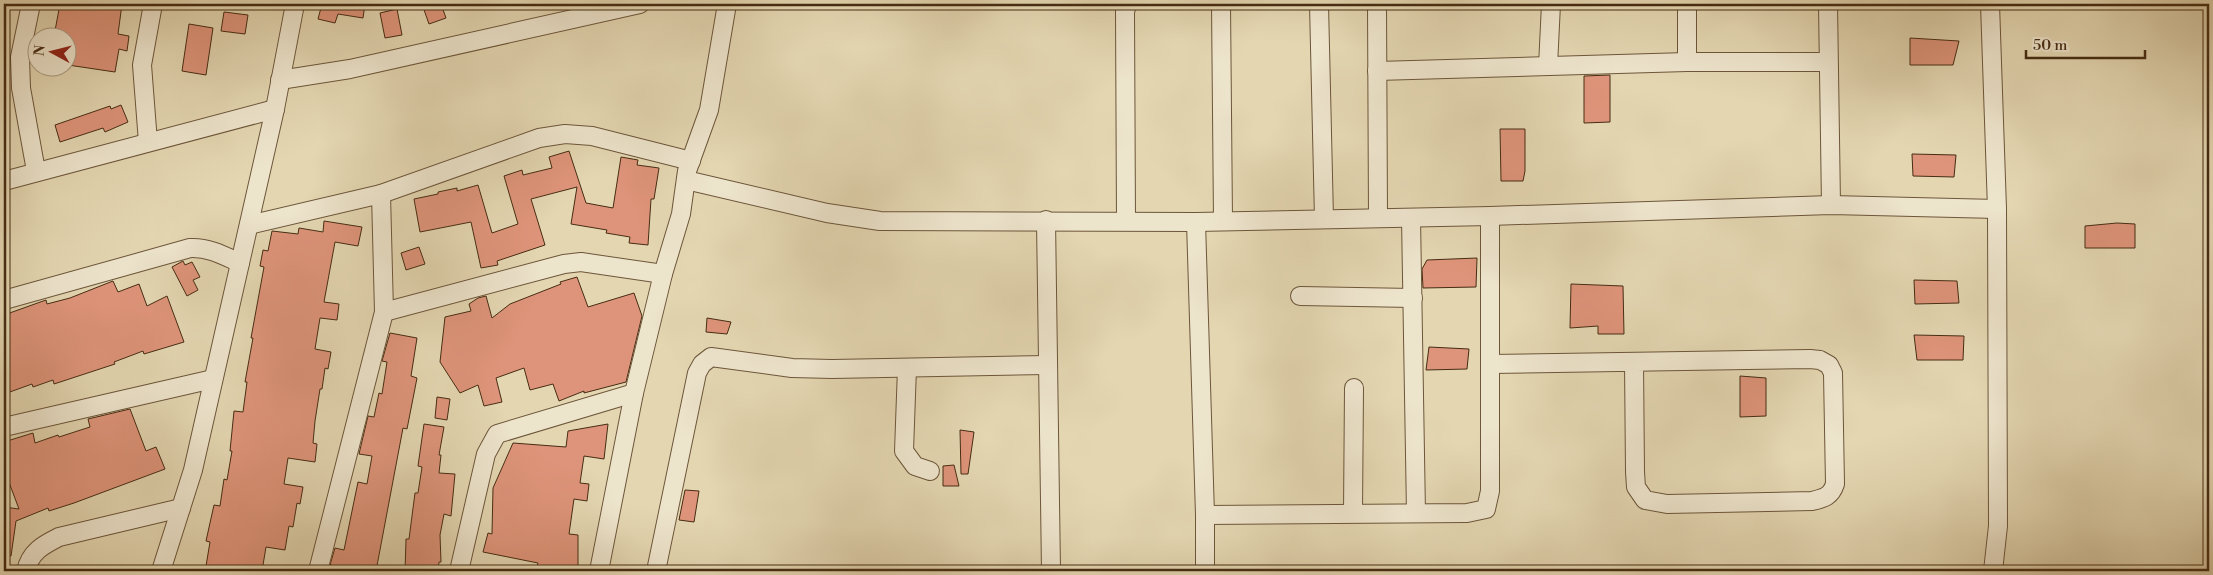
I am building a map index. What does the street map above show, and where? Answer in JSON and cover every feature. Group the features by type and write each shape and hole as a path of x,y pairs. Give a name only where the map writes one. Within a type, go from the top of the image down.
{"street":[{"path":"31,4 20,57 20,88 36,171"},
{"path":"148,142 142,65 153,4"},
{"path":"161,571 193,470 275,109 295,4"},
{"path":"280,80 350,69 640,4"},
{"path":"599,571 634,393 663,274 681,214 691,161 709,110 727,4"},
{"path":"1126,221 1125,12 1127,4"},
{"path":"1221,4 1222,221"},
{"path":"1319,4 1324,219"},
{"path":"1376,4 1378,218"},
{"path":"1548,66 1551,4"},
{"path":"1687,4 1687,62"},
{"path":"1828,4 1831,205"},
{"path":"1990,4 1997,209 1998,526 1993,571"},
{"path":"1377,71 1687,62 1828,62"},
{"path":"4,181 275,109"},
{"path":"249,225 381,194 539,138 564,134 592,136 691,161"},
{"path":"686,180 827,213 880,221 1046,220 1196,222 1490,216 1831,205 1997,209"},
{"path":"318,571 384,312 381,194"},
{"path":"1205,515 1468,512 1486,509 1490,491 1490,216"},
{"path":"1411,218 1416,513"},
{"path":"1046,220 1052,571"},
{"path":"1196,222 1205,571"},
{"path":"4,300 190,248 201,247 240,263"},
{"path":"384,312 564,264 581,262 663,274"},
{"path":"1300,296 1412,298"},
{"path":"656,571 697,374 702,364 711,357 792,368 832,370 1047,365"},
{"path":"1490,364 1810,359 1820,360 1830,365 1833,373 1835,484 1832,494 1824,499 1812,501 1667,504 1645,500 1636,487 1634,362"},
{"path":"907,368 904,451 915,466 930,471"},
{"path":"4,427 213,379"},
{"path":"1353,514 1354,388"},
{"path":"459,571 486,454 497,434 634,393"},
{"path":"26,571 32,555 41,546 59,537 181,508"}],"building":[{"path":"60,4 122,4 118,34 129,36 127,51 119,49 115,72 78,66 78,28 56,28"},
{"path":"322,4 365,4 363,18 338,14 335,23 318,19"},
{"path":"422,4 441,4 446,18 429,24"},
{"path":"397,9 402,35 385,38 380,13"},
{"path":"224,12 248,15 245,34 221,31"},
{"path":"189,24 213,28 206,75 182,71"},
{"path":"1910,38 1959,41 1953,65 1910,65"},
{"path":"1610,75 1610,122 1584,123 1584,76"},
{"path":"121,105 128,122 105,132 103,128 60,142 55,125 110,106 111,109"},
{"path":"1500,129 1525,129 1525,171 1523,181 1501,181"},
{"path":"569,151 586,203 613,208 621,157 638,160 637,165 659,168 654,199 651,199 648,245 629,243 630,237 606,233 607,230 571,224 577,187 531,199 545,245 497,261 498,265 481,268 471,222 420,232 414,199 438,194 438,192 457,188 457,191 478,185 492,233 518,224 504,176 522,170 523,175 552,168 549,157"},
{"path":"1912,154 1956,155 1954,177 1913,176"},
{"path":"324,221 362,227 358,246 335,242 324,302 339,304 337,320 320,318 315,349 331,352 328,369 325,368 322,389 320,389 315,421 313,443 317,444 315,462 288,458 284,484 303,487 300,504 297,503 293,527 289,526 285,550 266,547 262,571 241,571 206,566 210,542 206,541 214,505 220,506 224,479 227,480 232,451 230,451 234,411 243,412 247,382 245,382 253,338 251,338 264,267 260,266 263,250 268,251 272,231 298,234 299,228 323,232"},
{"path":"2117,223 2135,224 2135,248 2085,248 2085,226"},
{"path":"419,247 425,264 406,270 401,253"},
{"path":"1477,258 1476,287 1423,288 1422,269 1427,260"},
{"path":"183,261 185,265 192,262 200,277 193,280 198,290 187,296 172,267"},
{"path":"577,277 588,307 634,293 642,316 626,382 584,393 584,391 559,401 553,384 530,390 524,368 496,378 502,402 484,406 478,385 460,393 440,362 445,317 471,311 469,304 478,298 486,296 492,318 510,304 561,284 560,282"},
{"path":"1914,280 1957,281 1959,303 1915,304"},
{"path":"113,281 118,292 139,284 147,306 167,296 184,342 144,354 143,351 114,362 115,364 54,384 53,380 33,387 32,384 7,393 4,384 4,315 46,300 47,304 70,298"},
{"path":"1571,284 1623,286 1624,334 1598,334 1598,326 1570,328"},
{"path":"707,318 731,322 727,334 706,332"},
{"path":"390,333 417,338 411,376 417,378 407,429 403,428 376,571 359,571 330,565 335,548 344,550 358,482 367,484 372,456 359,454 368,416 374,417 379,393 382,394 387,362 382,361"},
{"path":"1914,335 1964,336 1963,360 1917,360"},
{"path":"1429,347 1469,349 1467,369 1426,370"},
{"path":"1740,376 1766,378 1766,416 1740,417"},
{"path":"437,397 450,399 447,420 435,418"},
{"path":"130,409 146,451 156,447 165,469 74,503 49,511 48,508 16,521 11,556 4,555 4,507 19,509 4,469 4,442 33,433 35,443 58,435 59,437 90,427 88,419"},
{"path":"424,424 444,427 439,455 441,455 439,473 455,474 451,516 444,514 440,535 441,562 439,562 438,571 405,571 406,539 409,539 415,493 418,493 422,467 418,466"},
{"path":"608,424 604,459 584,456 580,483 589,484 587,501 574,499 569,534 578,535 578,571 536,571 538,563 483,552 488,533 492,534 493,488 513,443 566,447 568,431"},
{"path":"960,430 974,432 968,474 961,474"},
{"path":"954,465 959,486 943,486 943,466"},
{"path":"685,490 699,491 694,522 679,520"}]}
